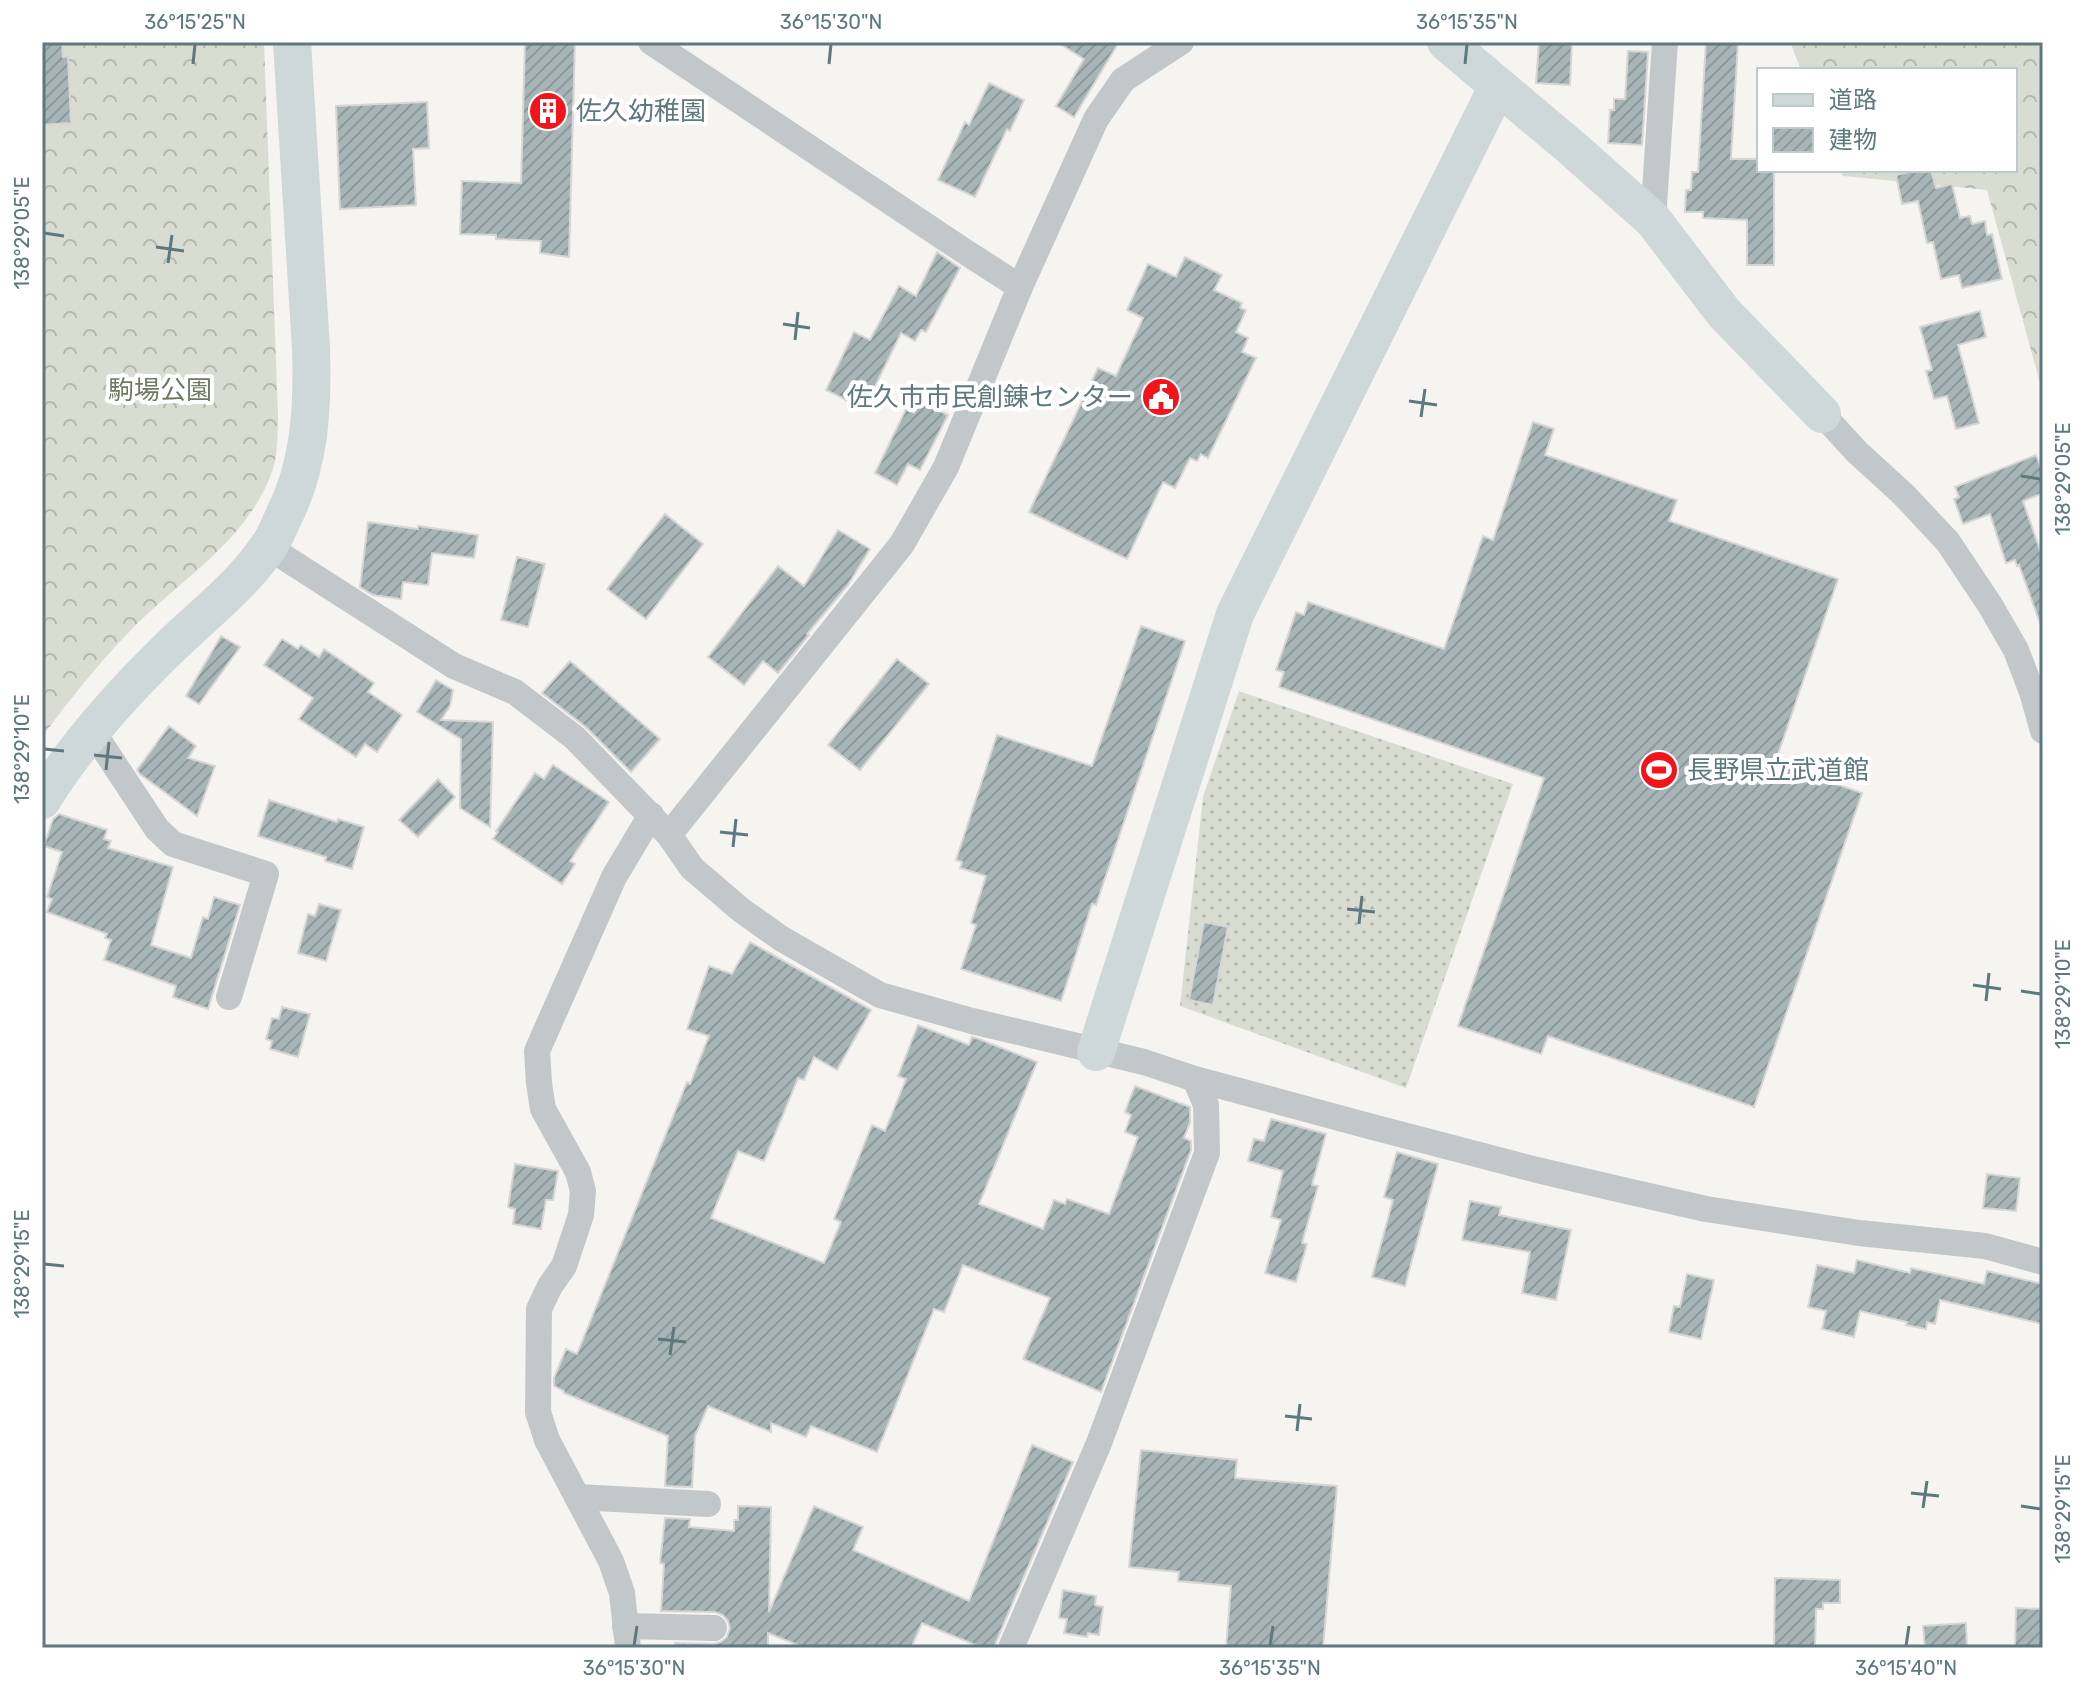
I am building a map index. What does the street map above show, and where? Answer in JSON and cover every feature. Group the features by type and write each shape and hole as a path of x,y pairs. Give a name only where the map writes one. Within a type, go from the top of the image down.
{"street":[{"path":"42,800 67,761 141,677 237,585 268,547 292,501 302,471 313,395 292,42"},
{"path":"651,42 1020,287"},
{"path":"669,835 902,544 946,467 1020,287 1096,119 1123,80 1181,42"},
{"path":"1653,220 1665,42"},
{"path":"1465,48 1498,86 1653,220 1724,313 1948,542 2016,650 2043,731"},
{"path":"1096,1052 1235,614 1498,86"},
{"path":"268,547 454,666 515,692 575,738 651,815 692,868 741,910 782,939 880,995 972,1021 1144,1062 1195,1079 1537,1170 1706,1209 1859,1233 1985,1246 2043,1262"},
{"path":"93,732 157,829 173,844 266,874 229,997"},
{"path":"651,815 614,877 537,1051 543,1109 578,1172 583,1191 581,1215 564,1266 539,1309 538,1412 547,1440 611,1561 622,1593 627,1637 714,1628"},
{"path":"1011,1648 1099,1443 1207,1153 1206,1105 1195,1079"},
{"path":"577,1497 708,1504"}],"green space":[{"name":"駒場公園","path":"42,42 264,42 278,414 273,469 250,514 217,552 115,647 42,737"},
{"path":"1790,42 2043,42 2043,394 1987,190 1843,176 1841,172 2017,172 2017,68 1800,68"},
{"path":"1239,691 1513,784 1406,1088 1180,1006 1203,797"}],"building":[{"path":"42,42 62,42 63,57 68,56 71,123 42,125"},
{"name":"佐久幼稚園","path":"525,42 575,42 569,257 540,253 541,241 460,234 462,181 521,183"},
{"path":"1057,42 1119,42 1074,117 1056,106 1084,59"},
{"path":"1539,42 1572,42 1570,85 1536,83"},
{"path":"1706,42 1738,42 1731,159 1757,159 1757,172 1774,172 1774,265 1747,265 1747,220 1703,218 1703,212 1685,212 1686,190 1691,190 1692,172 1698,172"},
{"path":"1628,51 1648,52 1642,145 1608,143 1610,110 1614,110 1614,99 1625,99"},
{"path":"989,83 1024,100 975,197 938,180 965,122 969,125"},
{"path":"427,102 429,148 413,149 416,205 340,209 336,106"},
{"path":"1932,172 1936,188 1952,184 1960,218 1970,216 1972,224 1985,221 1987,235 1992,234 2002,279 1962,288 1959,275 1941,279 1933,242 1927,243 1918,201 1902,204 1896,175"},
{"path":"937,252 960,268 926,332 921,330 915,341 901,333 864,409 826,390 854,332 870,340 899,286 916,296"},
{"name":"佐久市市民創錬センター","path":"1185,257 1222,275 1214,290 1242,303 1240,308 1246,310 1236,332 1248,338 1242,352 1256,358 1208,458 1201,454 1197,461 1190,458 1175,488 1163,482 1127,559 1029,512 1098,368 1116,376 1143,318 1127,310 1148,264 1176,277"},
{"path":"1980,311 1986,337 1958,345 1979,423 1956,429 1947,396 1934,399 1926,371 1932,370 1920,327"},
{"path":"920,401 948,415 920,470 908,464 897,485 875,473 906,409 914,413"},
{"name":"長野県立武道館","path":"1533,422 1554,429 1545,455 1677,500 1669,521 1838,579 1775,763 1862,793 1754,1107 1548,1036 1541,1054 1458,1026 1544,778 1279,687 1284,672 1276,670 1296,612 1304,615 1308,602 1444,649 1483,536 1493,540"},
{"path":"2036,455 2043,473 2043,493 2023,501 2043,559 2043,623 2040,623 2019,565 2015,560 2006,563 1990,514 1963,524 1954,499 1959,497 1955,487"},
{"path":"665,514 703,544 646,619 607,589"},
{"path":"368,522 478,535 474,558 432,553 428,585 403,582 401,599 373,595 360,587"},
{"path":"838,530 870,549 848,585 778,673 763,661 744,685 708,657 778,566 804,586"},
{"path":"517,557 545,564 528,627 501,620"},
{"path":"1141,626 1185,641 1061,1001 961,969 976,925 971,923 986,876 960,868 962,862 956,860 997,735 1092,766"},
{"path":"221,636 240,647 199,704 186,696"},
{"path":"282,639 298,649 301,645 319,657 324,649 374,683 368,692 402,715 377,752 365,744 356,757 299,719 313,698 264,665"},
{"path":"897,659 929,684 860,770 828,745"},
{"path":"570,661 660,739 631,772 586,727 542,693"},
{"path":"436,680 453,690 450,706 441,720 493,722 490,827 460,808 461,739 417,712"},
{"path":"169,726 196,746 188,758 215,766 197,816 137,770"},
{"path":"553,765 609,802 570,861 575,864 562,884 493,839 535,773 544,779"},
{"path":"438,779 455,797 418,837 399,820"},
{"path":"269,800 337,822 338,819 364,827 352,869 325,861 326,857 258,836"},
{"path":"59,814 107,830 104,839 111,841 108,848 173,867 151,945 191,958 203,917 208,919 214,897 240,905 208,1009 173,997 176,986 104,960 111,940 105,938 107,934 47,912 52,899 47,897 62,852 44,846 53,819"},
{"path":"319,904 341,910 326,961 298,953 308,914 315,916"},
{"path":"1204,922 1228,927 1213,1005 1189,1000"},
{"path":"750,942 871,1010 837,1070 814,1057 804,1080 798,1078 764,1161 738,1151 711,1218 824,1263 841,1222 834,1219 872,1125 885,1131 906,1079 898,1076 918,1025 969,1045 972,1037 979,1039 1037,1062 979,1204 1043,1229 1054,1200 1065,1204 1067,1199 1109,1214 1138,1137 1125,1132 1131,1115 1125,1112 1135,1086 1190,1107 1190,1122 1184,1138 1191,1141 1191,1150 1101,1392 1023,1359 1050,1298 963,1265 944,1312 934,1309 877,1452 811,1426 806,1437 771,1423 771,1432 708,1406 695,1436 692,1487 665,1486 668,1436 554,1386 554,1378 566,1349 577,1354 687,1082 690,1084 709,1036 687,1029 709,966 732,974"},
{"path":"282,1007 310,1014 298,1057 270,1049 272,1041 266,1039 272,1018 279,1019"},
{"path":"1271,1119 1326,1134 1312,1185 1318,1186 1302,1243 1307,1244 1296,1282 1265,1273 1281,1220 1271,1217 1283,1171 1248,1161 1254,1139 1264,1141"},
{"path":"1397,1152 1438,1164 1405,1286 1372,1277 1393,1200 1384,1197"},
{"path":"515,1164 558,1171 553,1200 546,1200 541,1229 513,1224 515,1209 508,1207"},
{"path":"1987,1174 2020,1178 2016,1211 1983,1208"},
{"path":"1470,1201 1501,1207 1499,1215 1571,1230 1556,1300 1522,1293 1530,1252 1462,1240"},
{"path":"1857,1260 1910,1273 1911,1268 1984,1284 1987,1271 2043,1284 2043,1324 1940,1300 1935,1324 1927,1322 1926,1329 1860,1311 1854,1337 1822,1329 1826,1311 1808,1307 1817,1265 1854,1273"},
{"path":"1687,1274 1714,1280 1701,1339 1669,1332 1674,1306 1680,1307"},
{"path":"1032,1445 1073,1462 995,1648 983,1648 922,1623 911,1648 805,1648 768,1633 768,1648 675,1648 675,1643 721,1642 730,1628 723,1615 715,1612 661,1611 664,1564 660,1563 665,1518 690,1519 689,1527 734,1531 738,1506 771,1507 769,1612 814,1506 863,1527 853,1550 969,1601"},
{"path":"1141,1450 1237,1460 1235,1478 1337,1486 1323,1648 1226,1648 1231,1586 1178,1581 1179,1572 1129,1567"},
{"path":"1775,1578 1840,1580 1840,1603 1823,1603 1823,1609 1816,1609 1815,1648 1774,1648"},
{"path":"1063,1590 1096,1596 1095,1605 1103,1607 1099,1635 1088,1633 1087,1637 1064,1633 1067,1619 1059,1618"},
{"path":"2016,1608 2043,1609 2043,1648 2015,1648"},
{"path":"1966,1623 1967,1648 1925,1648 1923,1626"}],"place":[{"name":"佐久幼稚園","path":"548,111"},
{"name":"佐久市市民創錬センター","path":"1161,397"},
{"name":"長野県立武道館","path":"1659,770"}]}
